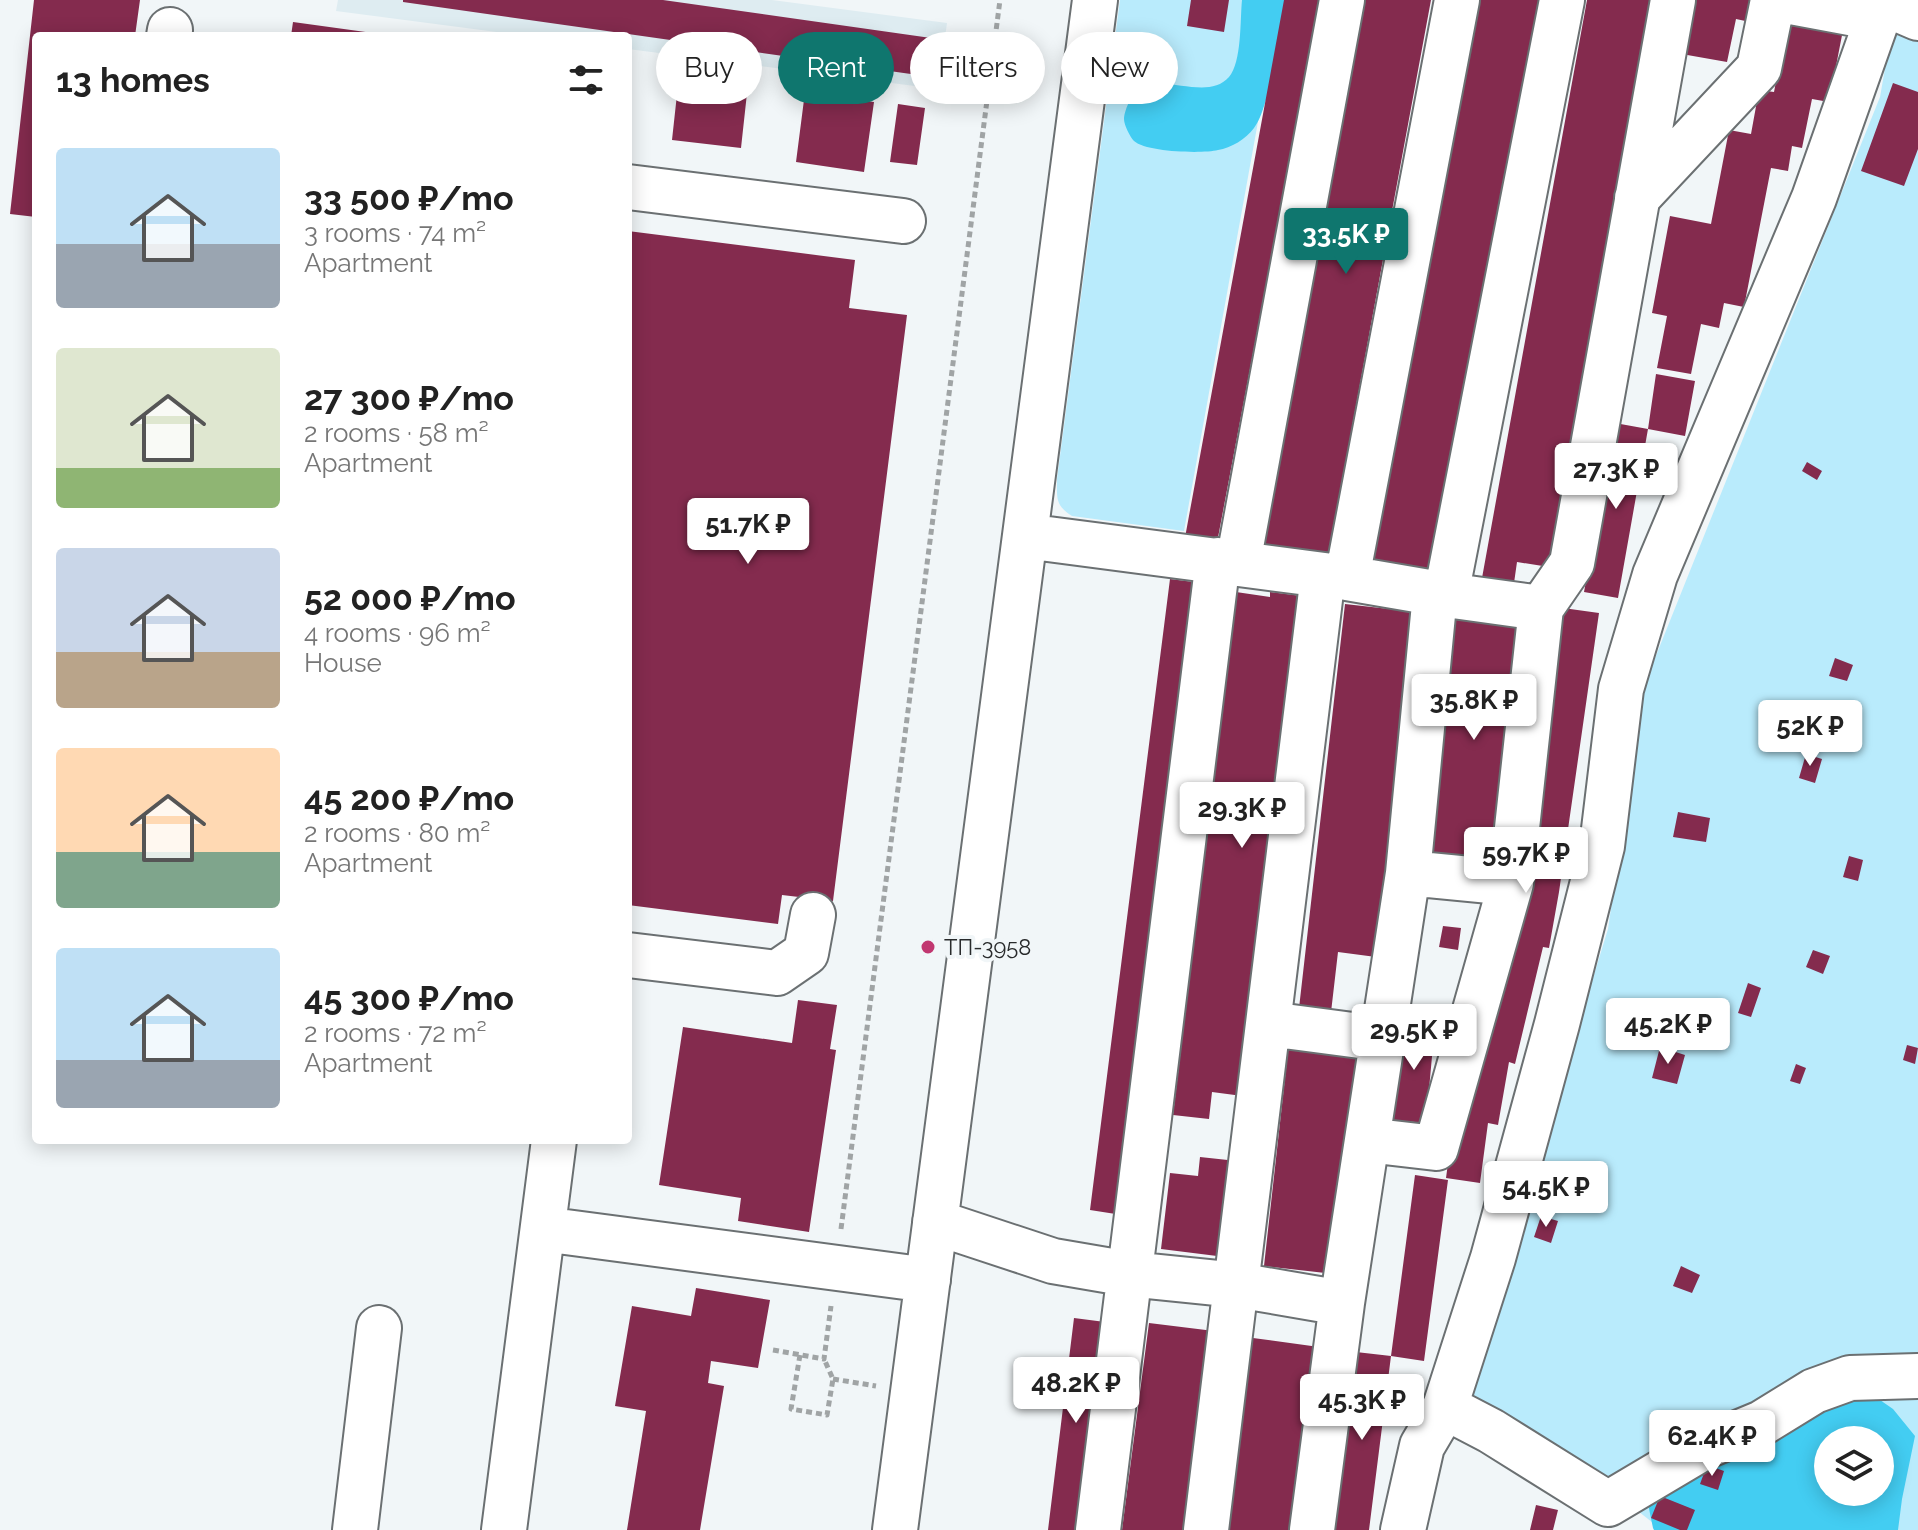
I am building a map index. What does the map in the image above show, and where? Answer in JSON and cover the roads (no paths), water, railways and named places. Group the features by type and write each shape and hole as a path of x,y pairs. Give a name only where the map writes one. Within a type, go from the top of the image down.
{"street":[{"path":"895,1530 1095,0"},
{"path":"1098,1530 1129,1274 1228,562 1342,0"},
{"path":"1206,1530 1269,1024 1335,577 1457,0"},
{"path":"1312,1530 1342,1303 1408,873 1441,594 1562,0"},
{"path":"1367,1140 1436,1148 1511,883 1541,608 1572,563 1673,0"},
{"path":"1637,198 1759,68 1773,0"},
{"path":"1403,1530 1422,1446 1445,1407 1513,1187 1602,846 1621,689 1655,575 1890,10 1780,0"},
{"path":"632,187 903,221"},
{"path":"1025,536 1541,608"},
{"path":"1408,873 1511,883"},
{"path":"632,955 777,973 806,953 813,915"},
{"path":"1269,1024 1383,1039"},
{"path":"504,1530 554,1144"},
{"path":"935,1222 1053,1261 1129,1274 1237,1285 1342,1303"},
{"path":"543,1229 928,1280"},
{"path":"355,1530 379,1328"},
{"path":"1445,1407 1491,1431 1608,1504 1704,1447 1762,1423 1814,1391 1850,1378 1918,1376"}],"place":[{"name":"ТП-3958","path":"928,947"}]}
